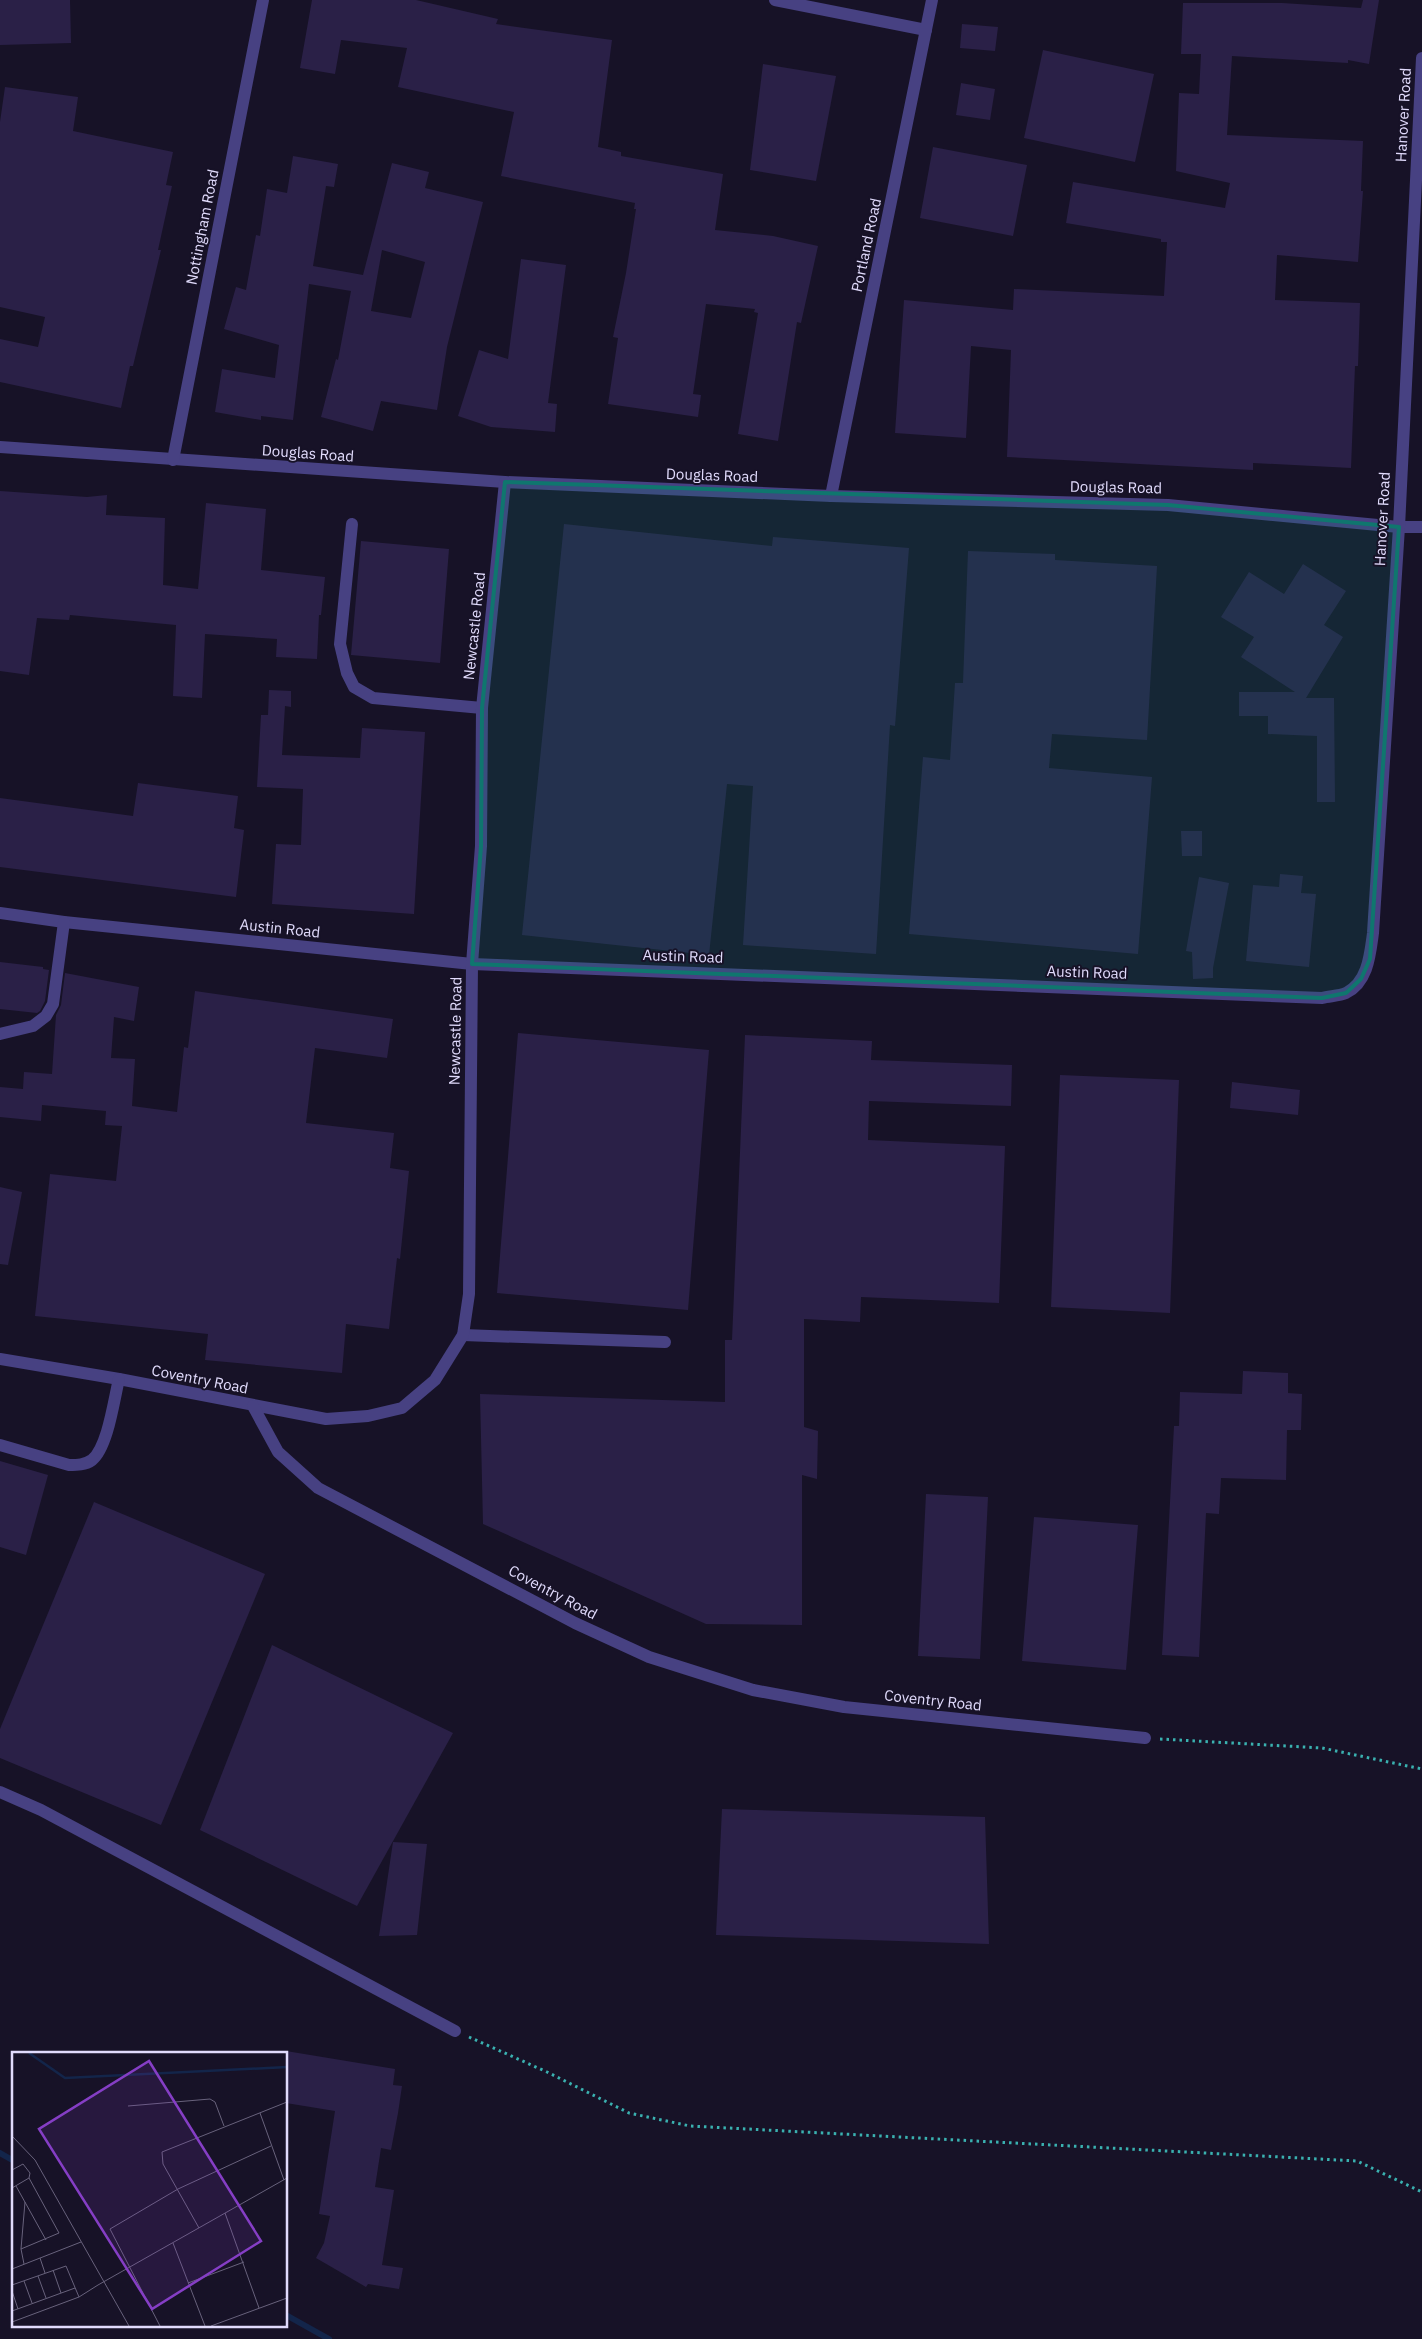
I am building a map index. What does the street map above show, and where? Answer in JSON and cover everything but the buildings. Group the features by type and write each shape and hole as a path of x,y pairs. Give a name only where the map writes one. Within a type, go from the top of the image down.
{"street":[{"name":"Nottingham Road","path":"173,460 263,0"},
{"path":"775,0 926,30"},
{"name":"Portland Road","path":"831,496 932,0"},
{"name":"Hanover Road","path":"1361,980 1370,959 1373,933 1399,527 1422,58"},
{"name":"Douglas Road","path":"0,447 505,482 831,496 1168,505 1399,527 1422,527"},
{"name":"Newcastle Road","path":"253,1406 326,1419 368,1416 402,1408 435,1380 463,1335 469,1294 472,964 481,846 482,708 505,482"},
{"path":"352,524 340,644 347,673 354,687 373,698 482,708"},
{"name":"Austin Road","path":"0,913 64,922 472,964 1322,998 1346,993 1361,980"},
{"path":"0,1034 33,1026 46,1016 53,1004 64,922"},
{"path":"463,1335 665,1342"},
{"name":"Coventry Road","path":"0,1359 119,1379 253,1406 278,1452 318,1488 575,1624 649,1657 753,1690 844,1707 1145,1738"},
{"path":"0,1445 69,1465 81,1465 92,1459 102,1446 119,1379"},
{"path":"0,1792 41,1810 455,2031"}],"path":[{"path":"1145,1738 1322,1748 1422,1769"},
{"path":"455,2031 547,2072 629,2113 690,2126 1356,2161 1422,2192"}],"highlighted area":[{"path":"505,482 1168,505 1399,527 1370,959 1361,979 1346,993 1322,998 472,964 481,846 482,708"}],"waterway":[{"path":"0,2153 12,2160"},
{"path":"288,2316 329,2339"}]}
